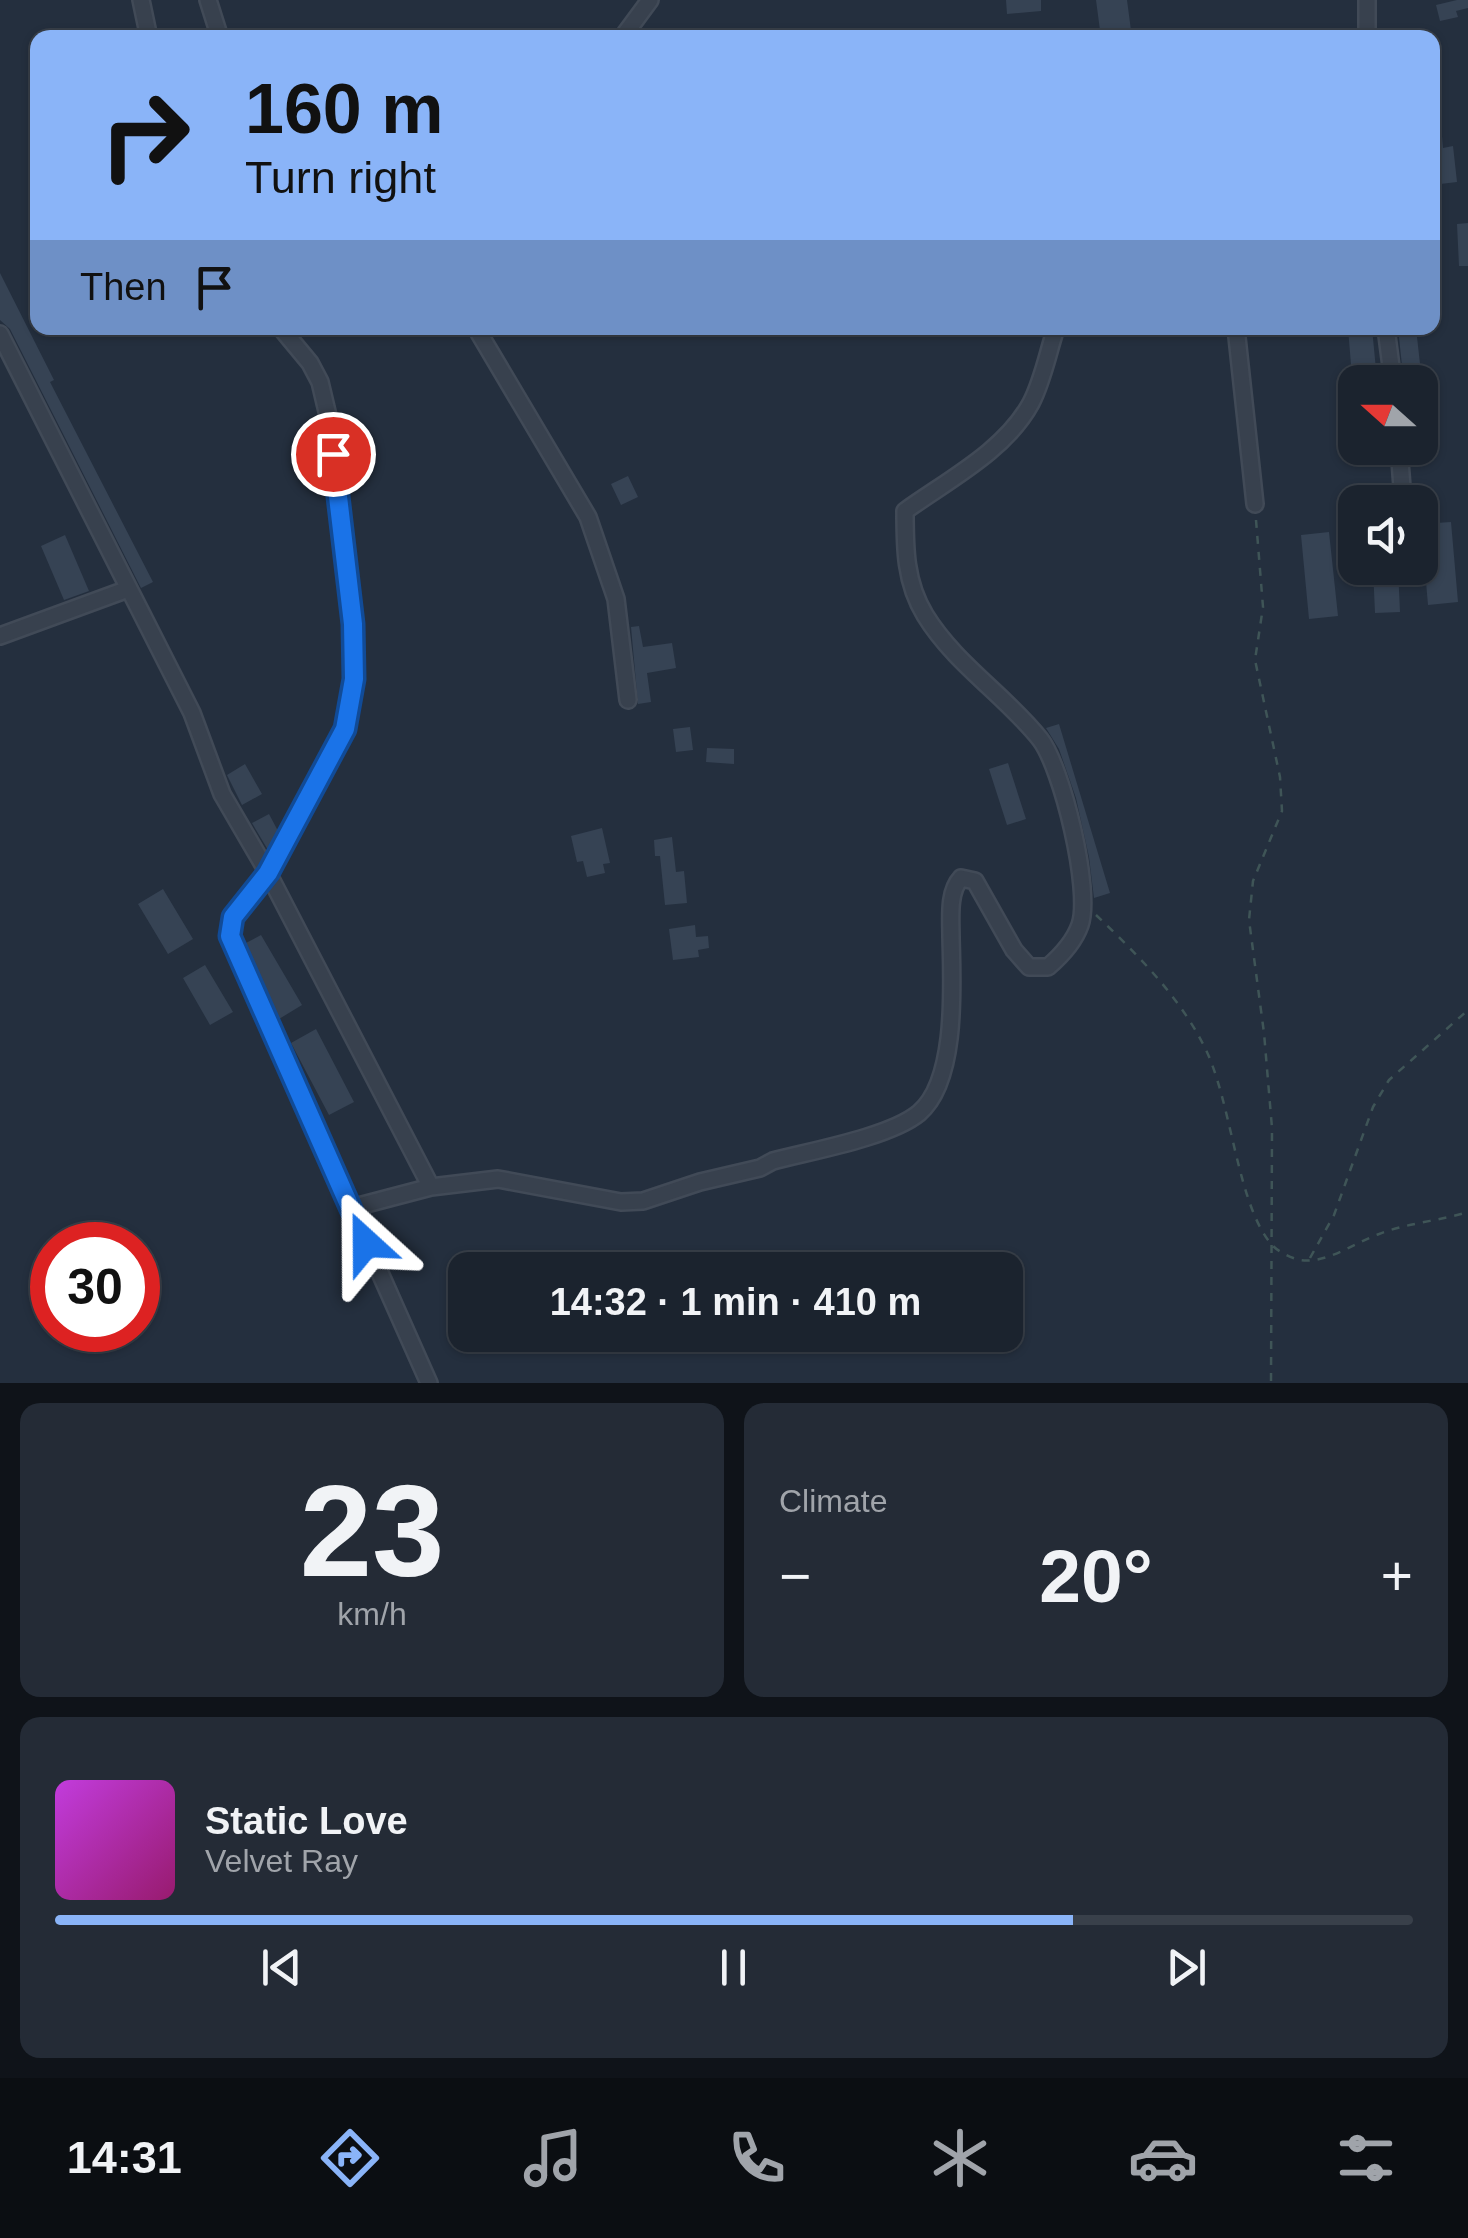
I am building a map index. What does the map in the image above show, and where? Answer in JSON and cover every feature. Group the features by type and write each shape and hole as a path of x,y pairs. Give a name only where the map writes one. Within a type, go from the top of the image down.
{"street":[{"path":"141,0 147,30"},
{"path":"208,0 217,30"},
{"path":"628,30 650,0"},
{"path":"1367,0 1367,30"},
{"path":"0,334 192,713 222,794 268,873 431,1186"},
{"path":"287,335 320,382 329,420 353,624 354,679 345,729 268,873 233,917 230,936 429,1383"},
{"path":"480,335 588,517 616,600 628,700"},
{"path":"351,1208 431,1186 498,1179 621,1202 643,1201 877,1133 917,1115 932,1099 948,1047 953,1007 950,914 954,885 961,878 975,881 1014,950 1029,967 1048,967 1065,953 1081,924 1084,904 1066,802 1054,765 1041,740 962,662 926,618 906,564 906,511 1003,440 1020,422 1034,398 1054,335"},
{"path":"1237,335 1255,504"},
{"path":"1387,335 1391,365"},
{"path":"0,636 128,589"}],"path":[{"path":"1255,504 1263,607 1256,660 1280,777 1282,811 1253,881 1249,920 1272,1128 1271,1383"},
{"path":"1084,904 1157,977 1204,1044 1225,1101 1247,1191 1273,1246 1288,1256 1309,1260 1331,1256 1380,1233 1468,1212"},
{"path":"1309,1260 1334,1215 1373,1107 1388,1080 1468,1010"}],"building":[{"path":"1006,0 1041,0 1041,11 1007,14"},
{"path":"1096,0 1127,0 1131,30 1100,30"},
{"path":"1468,0 1468,8 1456,11 1458,17 1440,21 1436,5"},
{"path":"1440,124 1443,148 1453,146 1457,182 1440,184"},
{"path":"1468,223 1468,266 1459,266 1457,224"},
{"path":"0,273 54,380 50,382 153,582 141,588 10,329 0,320"},
{"path":"1349,335 1373,335 1376,365 1351,365"},
{"path":"1399,335 1417,335 1420,365 1402,365"},
{"path":"628,476 638,497 621,505 611,484"},
{"path":"1451,522 1458,602 1428,605 1426,585 1438,585 1438,523"},
{"path":"1329,532 1338,616 1309,619 1301,535"},
{"path":"65,535 89,591 64,600 41,546"},
{"path":"1374,585 1399,585 1400,612 1375,613"},
{"path":"639,626 643,647 672,643 676,668 647,673 651,702 638,704 631,627"},
{"path":"1059,724 1110,893 1094,898 1076,798 1059,749 1046,728"},
{"path":"690,727 693,750 676,752 673,729"},
{"path":"707,748 734,749 734,764 706,762"},
{"path":"1008,763 1026,819 1007,825 989,769"},
{"path":"245,764 262,794 242,805 227,775"},
{"path":"269,814 278,831 268,850 252,823"},
{"path":"602,828 610,863 603,864 605,873 587,877 583,861 577,862 571,836"},
{"path":"672,837 676,872 684,871 687,903 665,905 660,856 655,856 654,840"},
{"path":"163,889 193,939 168,954 138,904"},
{"path":"695,925 696,937 708,936 709,948 698,950 699,957 673,960 669,929"},
{"path":"261,935 302,1005 279,1019 246,943"},
{"path":"205,965 233,1012 210,1025 183,978"},
{"path":"316,1029 354,1102 329,1115 291,1043"}],"route":[{"path":"333,454 353,624 354,679 345,729 268,873 233,917 230,936 366,1243"}]}
